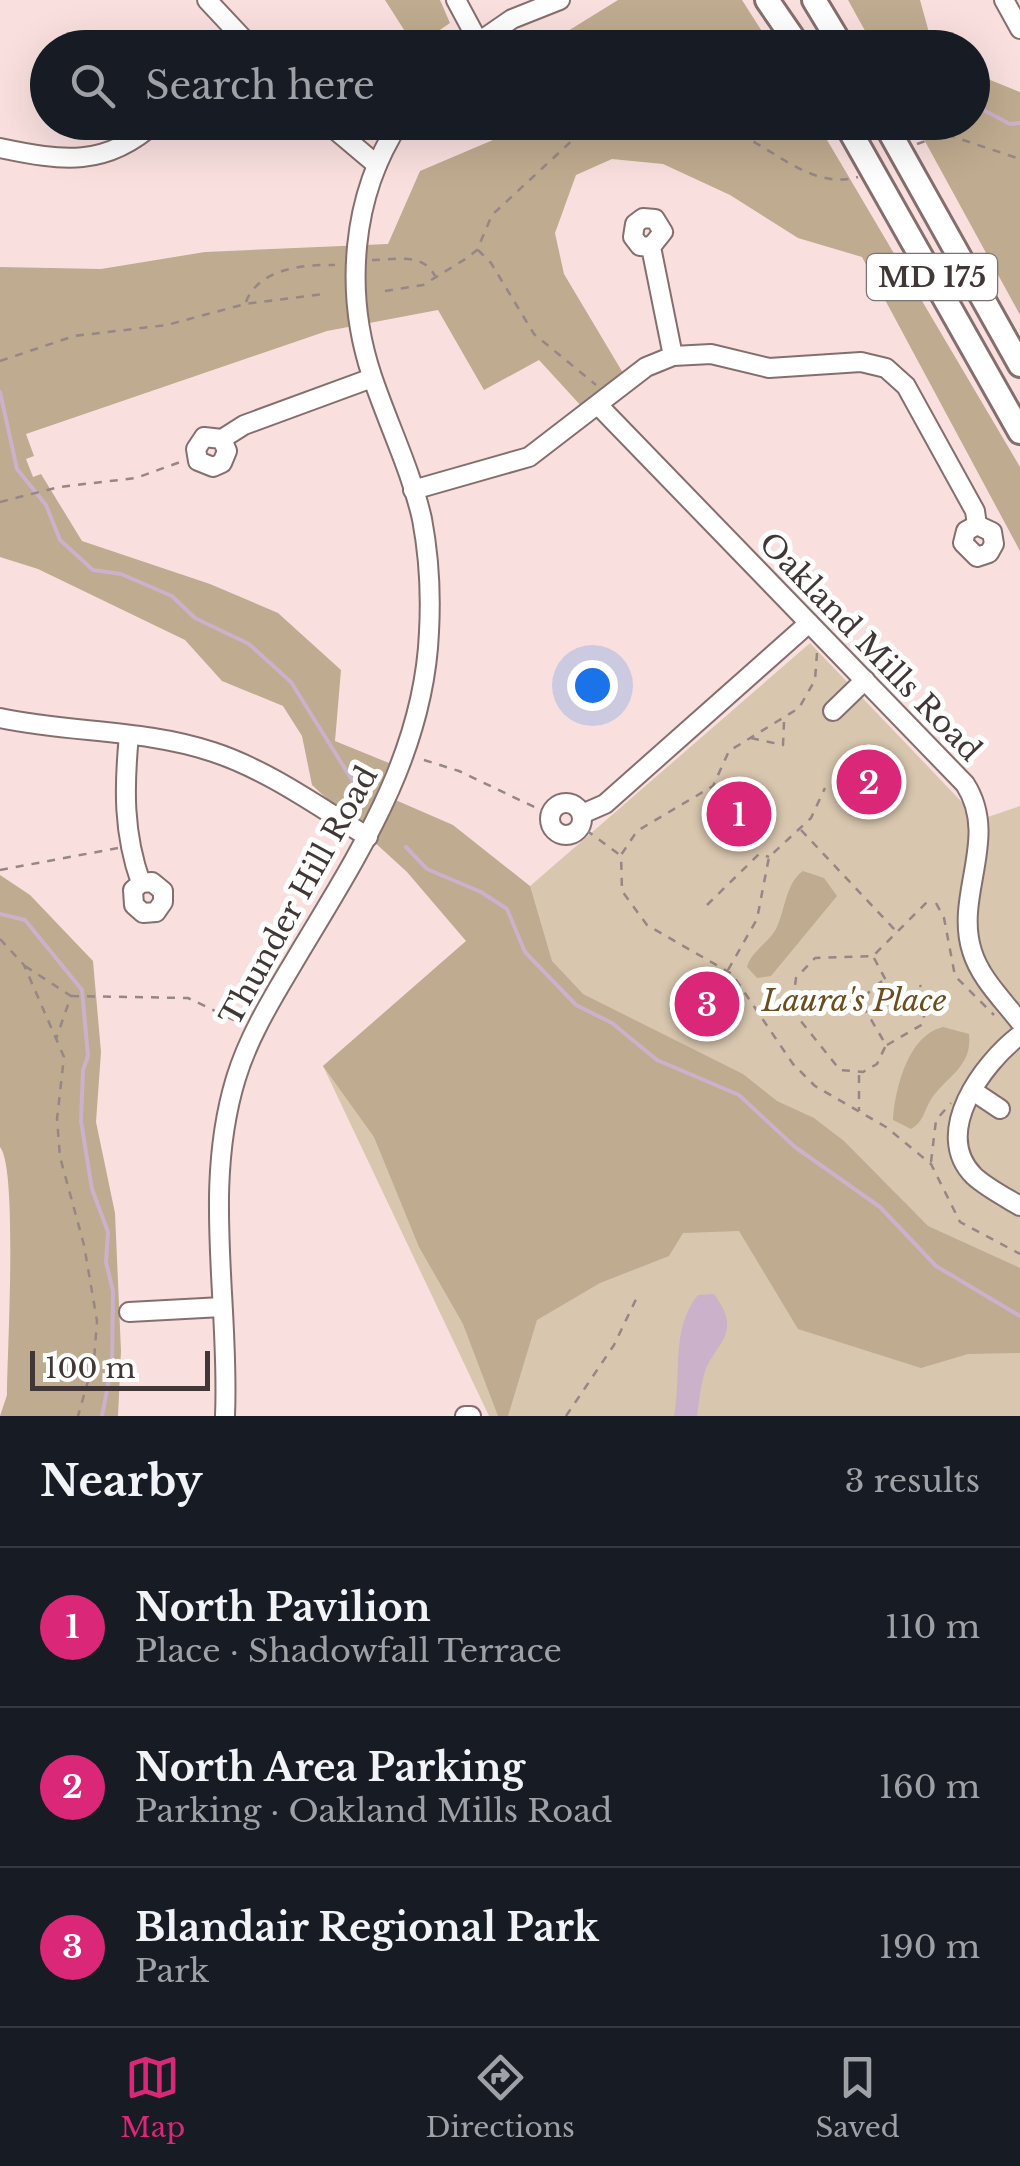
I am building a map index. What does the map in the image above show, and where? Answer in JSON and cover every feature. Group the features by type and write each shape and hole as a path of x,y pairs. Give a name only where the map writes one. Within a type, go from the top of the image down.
{"main road":[{"path":"767,0 788,30"},
{"path":"776,0 792,30"},
{"path":"814,0 832,30"},
{"name":"MD 175","path":"855,140 1020,432"},
{"name":"MD 175","path":"894,140 1020,365"}],"street":[{"path":"207,0 233,30"},
{"path":"456,0 468,30"},
{"path":"512,19 527,0"},
{"path":"495,30 560,0"},
{"path":"1004,0 1020,28"},
{"path":"0,148 82,160 134,140"},
{"path":"347,140 377,165"},
{"name":"Thunder Hill Road","path":"224,1416 218,1167 236,1077 262,1016 368,837 406,754 426,664 428,573 414,490 372,378 358,314 356,263 363,208 377,165 390,140"},
{"path":"651,247 673,356"},
{"path":"414,490 529,456 646,367 673,356 711,354 768,368 861,362 886,368 906,386 970,500 977,525"},
{"path":"196,456 204,437 222,440 244,424 372,378"},
{"name":"Oakland Mills Road","path":"603,400 973,796 980,838 969,918 971,950 987,980 1020,1022"},
{"path":"582,819 574,805 562,803 550,815 552,827 561,834 573,834 582,819 605,804 809,622"},
{"path":"833,711 864,680"},
{"path":"0,718 176,742 231,759 368,837"},
{"path":"128,735 124,804 129,846 141,883"},
{"path":"1020,1035 1000,1054 973,1091 959,1122 964,1161 973,1175 1020,1206"},
{"path":"973,1091 1000,1109"},
{"path":"128,1312 222,1306"}],"path":[{"path":"385,291 413,288 477,250 492,215 573,140"},
{"path":"747,140 804,172 847,180 860,176"},
{"path":"912,147 930,140"},
{"path":"963,140 1020,159"},
{"path":"477,250 491,263 534,334 603,400"},
{"path":"372,260 418,259 428,264 435,277"},
{"path":"245,304 255,286 278,273 295,267 335,264"},
{"path":"0,360 74,336 167,325 245,304 323,294"},
{"path":"0,502 40,491 136,478 196,456"},
{"path":"809,622 818,656 815,680 806,699 784,721 730,751 713,786 637,831 621,856 622,891 636,913 664,937 728,971 744,988 793,1064 828,1095 859,1111 931,1164 960,1222 1020,1254"},
{"path":"749,738 784,744 784,721"},
{"path":"424,760 550,815"},
{"path":"728,971 757,919 769,857 800,830 825,788"},
{"path":"582,819 621,856"},
{"path":"800,830 896,931"},
{"path":"0,870 129,846"},
{"path":"707,905 758,854 769,857"},
{"path":"920,984 926,999 924,1024 886,1045 877,1064 858,1073 840,1070 829,1059 795,1017 791,994 800,971 816,958 873,956 932,898"},
{"path":"0,939 24,965 72,996 188,998 236,1021"},
{"path":"873,956 882,981 899,994 926,999"},
{"path":"24,965 64,1057 57,1119 60,1158 84,1245 98,1320 94,1360 76,1415"},
{"path":"882,981 868,993 863,1006 886,1045"},
{"path":"56,1039 72,996"},
{"path":"858,1073 859,1111"},
{"path":"931,1164 932,1132 949,1102"},
{"path":"566,1416 614,1345 638,1293"}],"green space":[{"name":"Laura's Place","path":"810,643 979,820 1020,806 1020,1416 489,1416 323,1066"}],"shaded area":[{"path":"385,0 440,0 450,23 440,30 404,30"},
{"path":"618,0 742,0 761,30 569,30"},
{"path":"848,0 920,0 928,30 865,30"},
{"path":"990,80 1020,92 1020,315 924,140 990,140"},
{"path":"493,140 827,140 1020,467 1020,551 862,257 798,238 730,195 663,164 612,159 576,175 555,233 564,274 623,373 583,408 539,360 484,390 438,310 327,331 26,434 34,456 26,459 33,477 41,474 82,541 210,584 278,613 341,670 335,741 389,763 377,792 453,825 530,886 552,961 583,994 743,1074 777,1101 814,1118 844,1141 928,1226 1020,1268 1020,1353 968,1354 921,1368 798,1329 739,1231 683,1233 669,1256 600,1283 537,1320 508,1416 498,1416 463,1324 419,1247 374,1137 323,1066 466,941 407,872 312,785 302,736 283,706 222,681 185,640 38,569 0,557 0,267 101,269 205,252 388,244 420,171"},
{"path":"803,871 824,878 837,896 771,976 757,978 747,967 749,962 776,929 789,889"},
{"path":"0,875 30,895 93,961 101,1052 96,1122 115,1213 121,1351 118,1416 0,1416 7,1395 10,1264 9,1189 0,1147"},
{"path":"943,1027 969,1034 966,1056 911,1129 893,1120 900,1079 921,1041"},
{"path":"714,1294 723,1308 727,1330 704,1375 697,1416 674,1416 684,1323 698,1295"}],"waterway":[{"path":"990,113 1010,124 1020,123"},
{"path":"0,392 17,469 46,505 60,540 93,570 121,574 172,596 195,618 249,644 291,682 357,788"},
{"path":"406,847 427,869 481,892 507,909 525,952 576,1005 612,1023 657,1060 739,1095 795,1147 880,1207 936,1266 1020,1316"},
{"path":"0,914 25,920 82,990 88,1056 83,1070 81,1121 92,1189 108,1232 106,1262 113,1291 112,1364 102,1416"}],"place":[{"name":"North Area Parking","path":"869,782"},
{"name":"North Pavilion","path":"739,814"},
{"name":"Blandair Regional Park","path":"707,1004"}]}
